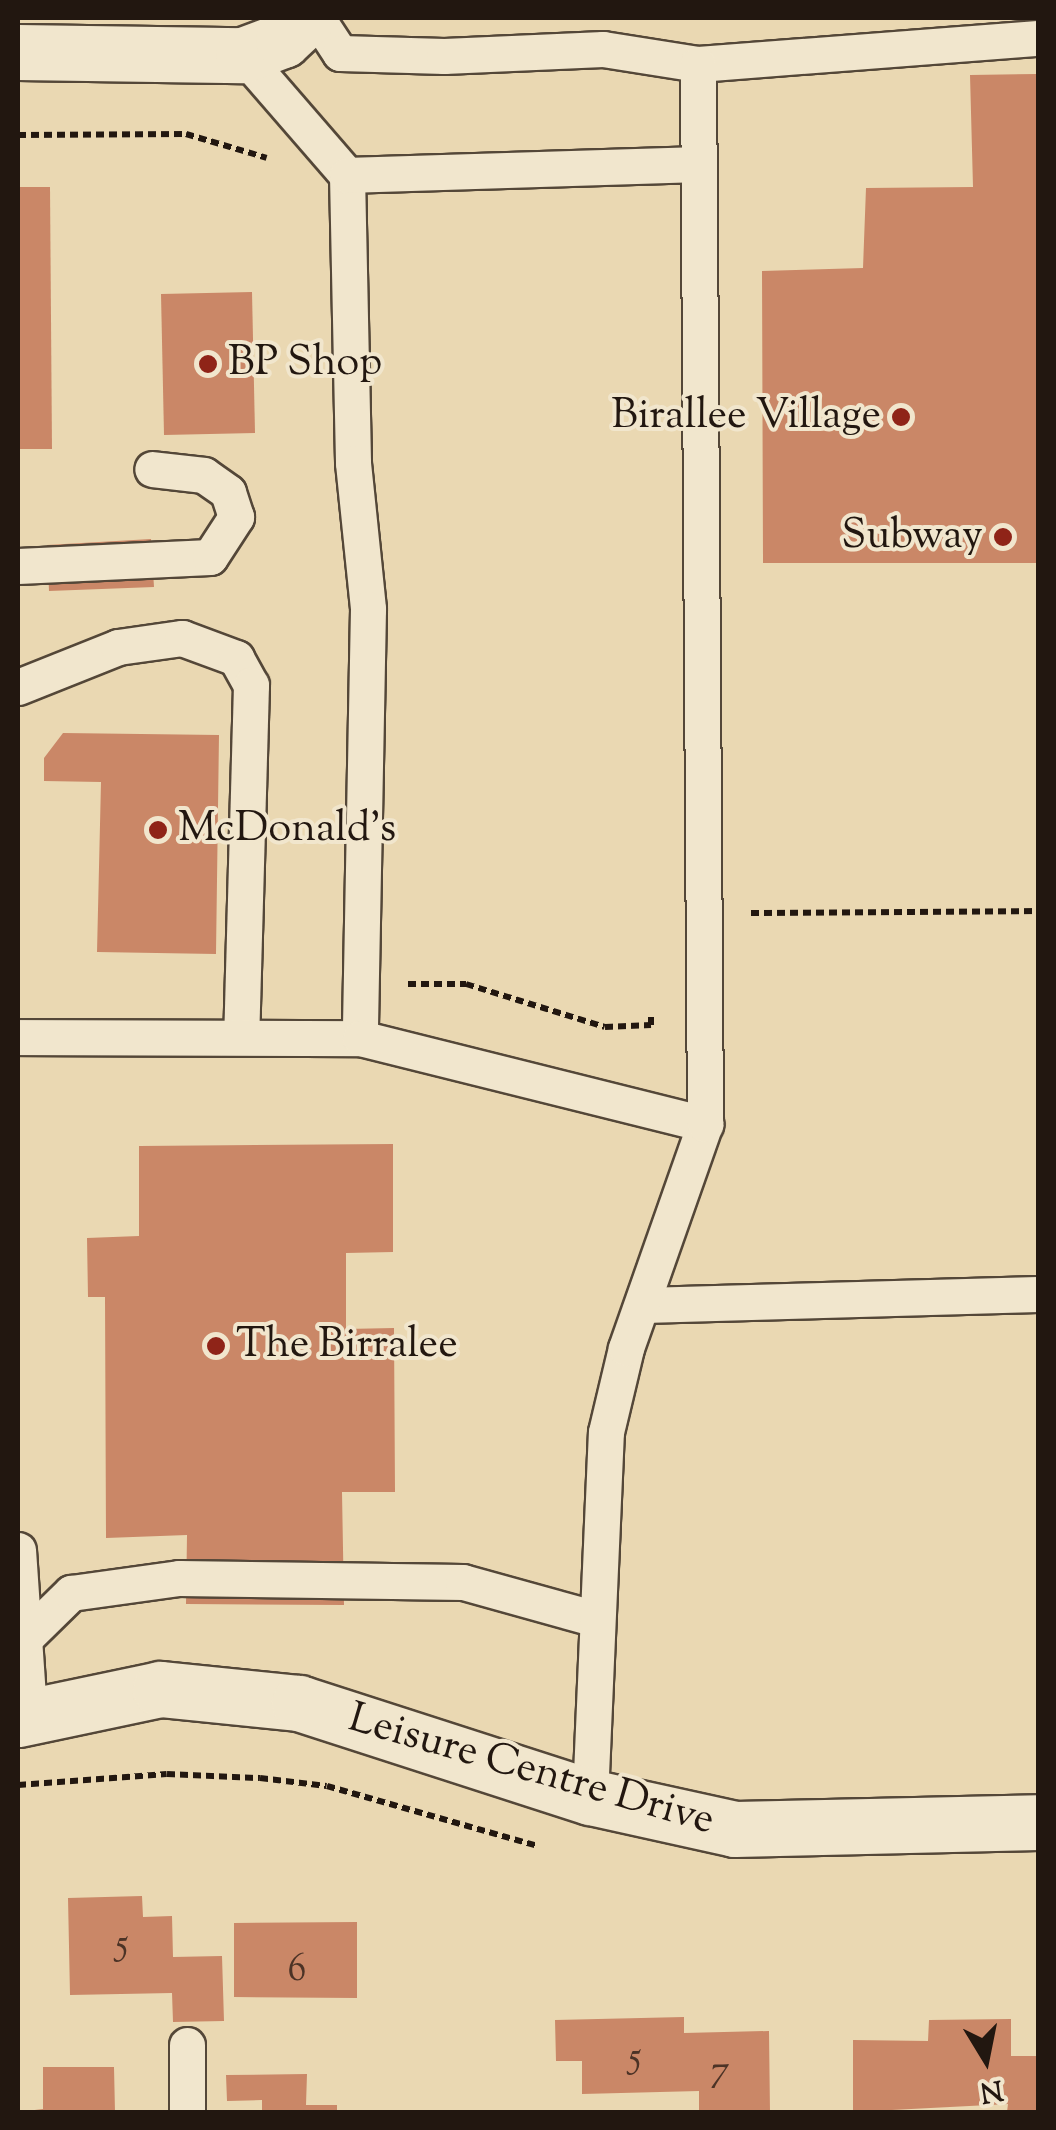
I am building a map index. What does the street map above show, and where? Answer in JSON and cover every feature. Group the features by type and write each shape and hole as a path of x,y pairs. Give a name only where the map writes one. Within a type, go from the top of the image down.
{"street":[{"path":"18,52 243,55 283,40 307,18"},
{"name":"Leisure Centre Drive","path":"21,1713 160,1689 298,1702 590,1797 735,1829 1038,1822"}],"lane":[{"path":"317,18 340,53 603,49 698,64 1038,38"},
{"path":"243,55 347,176 353,463 368,609 360,1038"},
{"path":"590,1797 606,1432 643,1305 705,1124 698,64"},
{"path":"347,176 699,164"},
{"path":"18,566 210,557 236,518 228,492 204,475 152,469"},
{"path":"18,687 118,647 182,638 236,658 251,686 241,1034"},
{"path":"18,1037 241,1034 360,1038 705,1124"},
{"path":"643,1305 1038,1294"},
{"path":"18,1550 24,1639 21,1713"},
{"path":"24,1639 71,1593 179,1578 463,1582 596,1619"},
{"path":"186,2112 187,2045"}],"path":[{"path":"18,136 186,134 265,158 311,134"},
{"path":"705,952 750,949 751,912 1038,910"},
{"path":"361,984 466,984 605,1028 651,1025 652,990"}],"building":[{"name":"Birallee Village","path":"1038,74 1038,563 763,563 762,271 863,268 866,188 973,187 970,75"},
{"path":"18,187 50,187 52,449 18,449"},
{"name":"BP Shop","path":"252,292 255,433 164,435 161,294"},
{"path":"151,539 154,587 49,591 47,545"},
{"path":"63,733 219,735 216,954 97,952 101,782 44,781 44,758"},
{"path":"393,1144 393,1252 346,1253 346,1329 394,1328 395,1492 342,1492 344,1605 186,1604 187,1535 106,1538 105,1297 88,1297 87,1238 139,1236 139,1146"},
{"path":"142,1896 143,1917 172,1916 173,1957 222,1956 224,2021 173,2022 172,1993 70,1995 68,1898"},
{"path":"357,1922 357,1998 234,1997 234,1923"},
{"path":"684,2017 684,2033 769,2031 770,2112 699,2112 699,2091 582,2094 582,2061 556,2061 555,2020"},
{"path":"1011,2019 1011,2056 1038,2056 1038,2112 1007,2112 1008,2104 853,2112 853,2040 928,2041 929,2020"},
{"path":"43,2067 114,2067 115,2112 18,2112 43,2109"},
{"path":"307,2074 306,2105 337,2105 337,2112 262,2112 262,2100 227,2101 226,2075"}],"place":[{"name":"BP Shop","path":"208,364"},
{"name":"Birallee Village","path":"901,417"},
{"name":"Subway","path":"1003,537"},
{"name":"McDonald's","path":"158,830"},
{"name":"The Birralee","path":"216,1346"}]}
